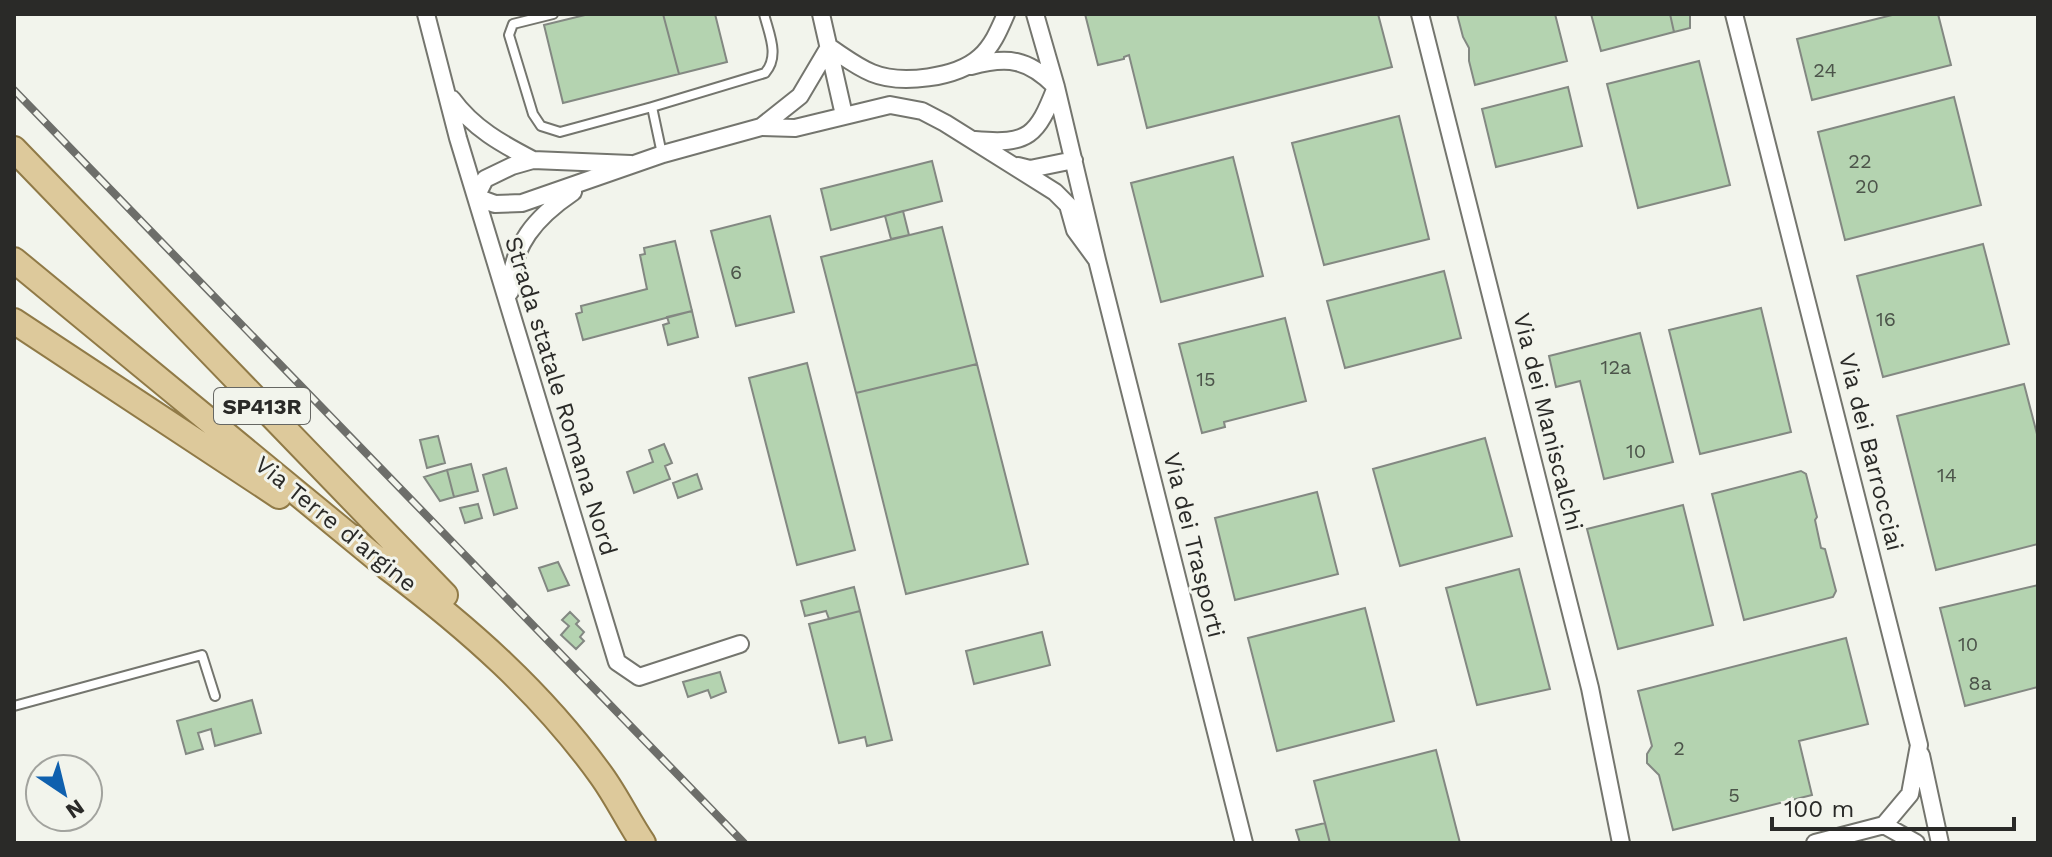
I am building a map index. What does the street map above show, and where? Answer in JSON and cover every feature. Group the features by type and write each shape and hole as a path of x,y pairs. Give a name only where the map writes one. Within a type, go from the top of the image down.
{"main road":[{"name":"SP413R","path":"14,149 441,592 507,666"},
{"name":"Via Terre d'argine","path":"14,260 387,567 445,610 507,666 546,707 602,777 643,843"},
{"name":"SP413R","path":"14,321 387,567"}],"street":[{"name":"Strada statale Romana Nord","path":"426,14 476,197 617,662 639,677 740,644"},
{"path":"821,14 844,115"},
{"path":"964,68 980,57 992,43 1006,14"},
{"path":"1035,14 1056,87"},
{"name":"Via dei Maniscalchi","path":"1420,14 1590,688 1621,843"},
{"name":"Via dei Barrocciai","path":"1734,14 1919,745 1910,794 1884,825"},
{"path":"829,47 859,67 890,79 908,80 984,63 1018,62 1041,72 1056,87"},
{"path":"761,127 800,96 829,47"},
{"name":"Via dei Trasporti","path":"974,140 1010,141 1033,132 1041,123 1056,87"},
{"name":"Via dei Trasporti","path":"1056,87 1244,843"},
{"name":"Via dei Trasporti","path":"445,89 463,114 486,133 533,160 631,164"},
{"name":"Via dei Trasporti","path":"533,160 485,179 476,197 495,204 522,203 631,164 761,127 795,128 890,105 907,107 922,111 974,140 1055,192 1068,205 1075,230 1097,260"},
{"path":"1013,165 1030,169 1074,160"},
{"name":"Via dei Trasporti","path":"509,306 510,276 532,226 554,205 593,178"},
{"path":"1919,745 1940,843"},
{"path":"1815,843 1884,825 1916,843"}],"lane":[{"path":"553,14 513,24 509,35 533,114 541,126 560,132 765,73 772,65 774,54 764,14"},
{"path":"652,107 663,154"},
{"path":"14,706 202,655 215,696"}],"building":[{"path":"589,14 663,14 679,74 563,103 544,25"},
{"path":"663,14 715,14 727,62 679,74"},
{"path":"1085,14 1378,14 1392,67 1147,128 1129,55 1098,65"},
{"path":"1457,14 1555,14 1567,61 1475,85 1469,48"},
{"path":"1591,14 1670,14 1674,32 1601,51"},
{"path":"1670,14 1690,14 1690,28 1674,32"},
{"path":"1896,14 1938,14 1951,65 1812,100 1797,39"},
{"path":"1699,61 1730,185 1638,208 1607,84"},
{"path":"1568,87 1582,146 1496,167 1482,109"},
{"path":"1954,97 1981,205 1845,240 1818,132"},
{"path":"1399,116 1429,239 1324,265 1292,143"},
{"path":"1233,157 1263,276 1161,302 1131,183"},
{"path":"932,161 942,201 831,230 821,189"},
{"path":"903,211 909,235 891,239 885,216"},
{"path":"770,216 794,312 736,326 711,231"},
{"path":"942,227 977,364 856,393 821,257"},
{"path":"675,241 692,311 583,340 576,314 582,312 581,306 647,289 640,255 645,254 644,248"},
{"path":"1983,244 2009,344 1883,377 1857,276"},
{"path":"1444,271 1461,338 1345,368 1327,301"},
{"path":"1761,308 1791,432 1700,454 1669,330"},
{"path":"692,311 698,337 668,345 663,325 669,323 667,317"},
{"path":"1285,318 1306,401 1224,422 1225,427 1202,433 1179,344"},
{"path":"1640,333 1673,462 1604,479 1580,381 1556,387 1549,356"},
{"path":"807,363 855,550 797,565 749,378"},
{"path":"977,364 1028,564 906,594 856,393"},
{"path":"2024,384 2038,438 2038,544 1936,570 1897,416"},
{"path":"438,436 445,463 427,468 420,440"},
{"path":"1485,438 1512,536 1400,566 1373,469"},
{"path":"664,444 672,463 665,466 670,479 634,493 627,472 653,462 649,450"},
{"path":"471,464 478,491 454,497 447,470"},
{"path":"506,468 517,508 494,515 483,475"},
{"path":"447,470 454,497 440,501 424,477"},
{"path":"1801,471 1806,474 1821,548 1825,549 1836,591 1833,597 1744,620 1712,494"},
{"path":"697,474 702,489 678,498 673,483"},
{"path":"1317,492 1338,574 1235,600 1215,518"},
{"path":"478,504 482,518 465,523 460,508"},
{"path":"1683,505 1713,625 1618,649 1587,529"},
{"path":"558,562 569,585 548,591 539,568"},
{"path":"1519,569 1550,689 1477,705 1446,588"},
{"path":"2038,585 2038,687 1965,706 1940,608"},
{"path":"854,587 860,611 829,619 826,611 805,616 801,601"},
{"path":"1365,608 1394,721 1277,751 1248,638"},
{"path":"860,611 892,740 867,746 865,737 839,743 809,624"},
{"path":"570,612 584,632 580,637 584,641 576,649 561,635 569,626 562,620"},
{"path":"1042,632 1050,665 974,684 966,651"},
{"path":"1846,638 1868,724 1799,741 1812,795 1673,830 1659,775 1647,763 1647,754 1652,746 1638,691"},
{"path":"720,672 726,692 711,698 708,690 688,697 683,682"},
{"path":"252,700 261,733 215,746 211,729 198,733 203,749 186,754 177,721"},
{"path":"1436,750 1460,843 1330,843 1314,781"},
{"path":"1325,823 1330,843 1300,843 1296,830"}],"railway":[{"path":"14,90 744,843"}]}
